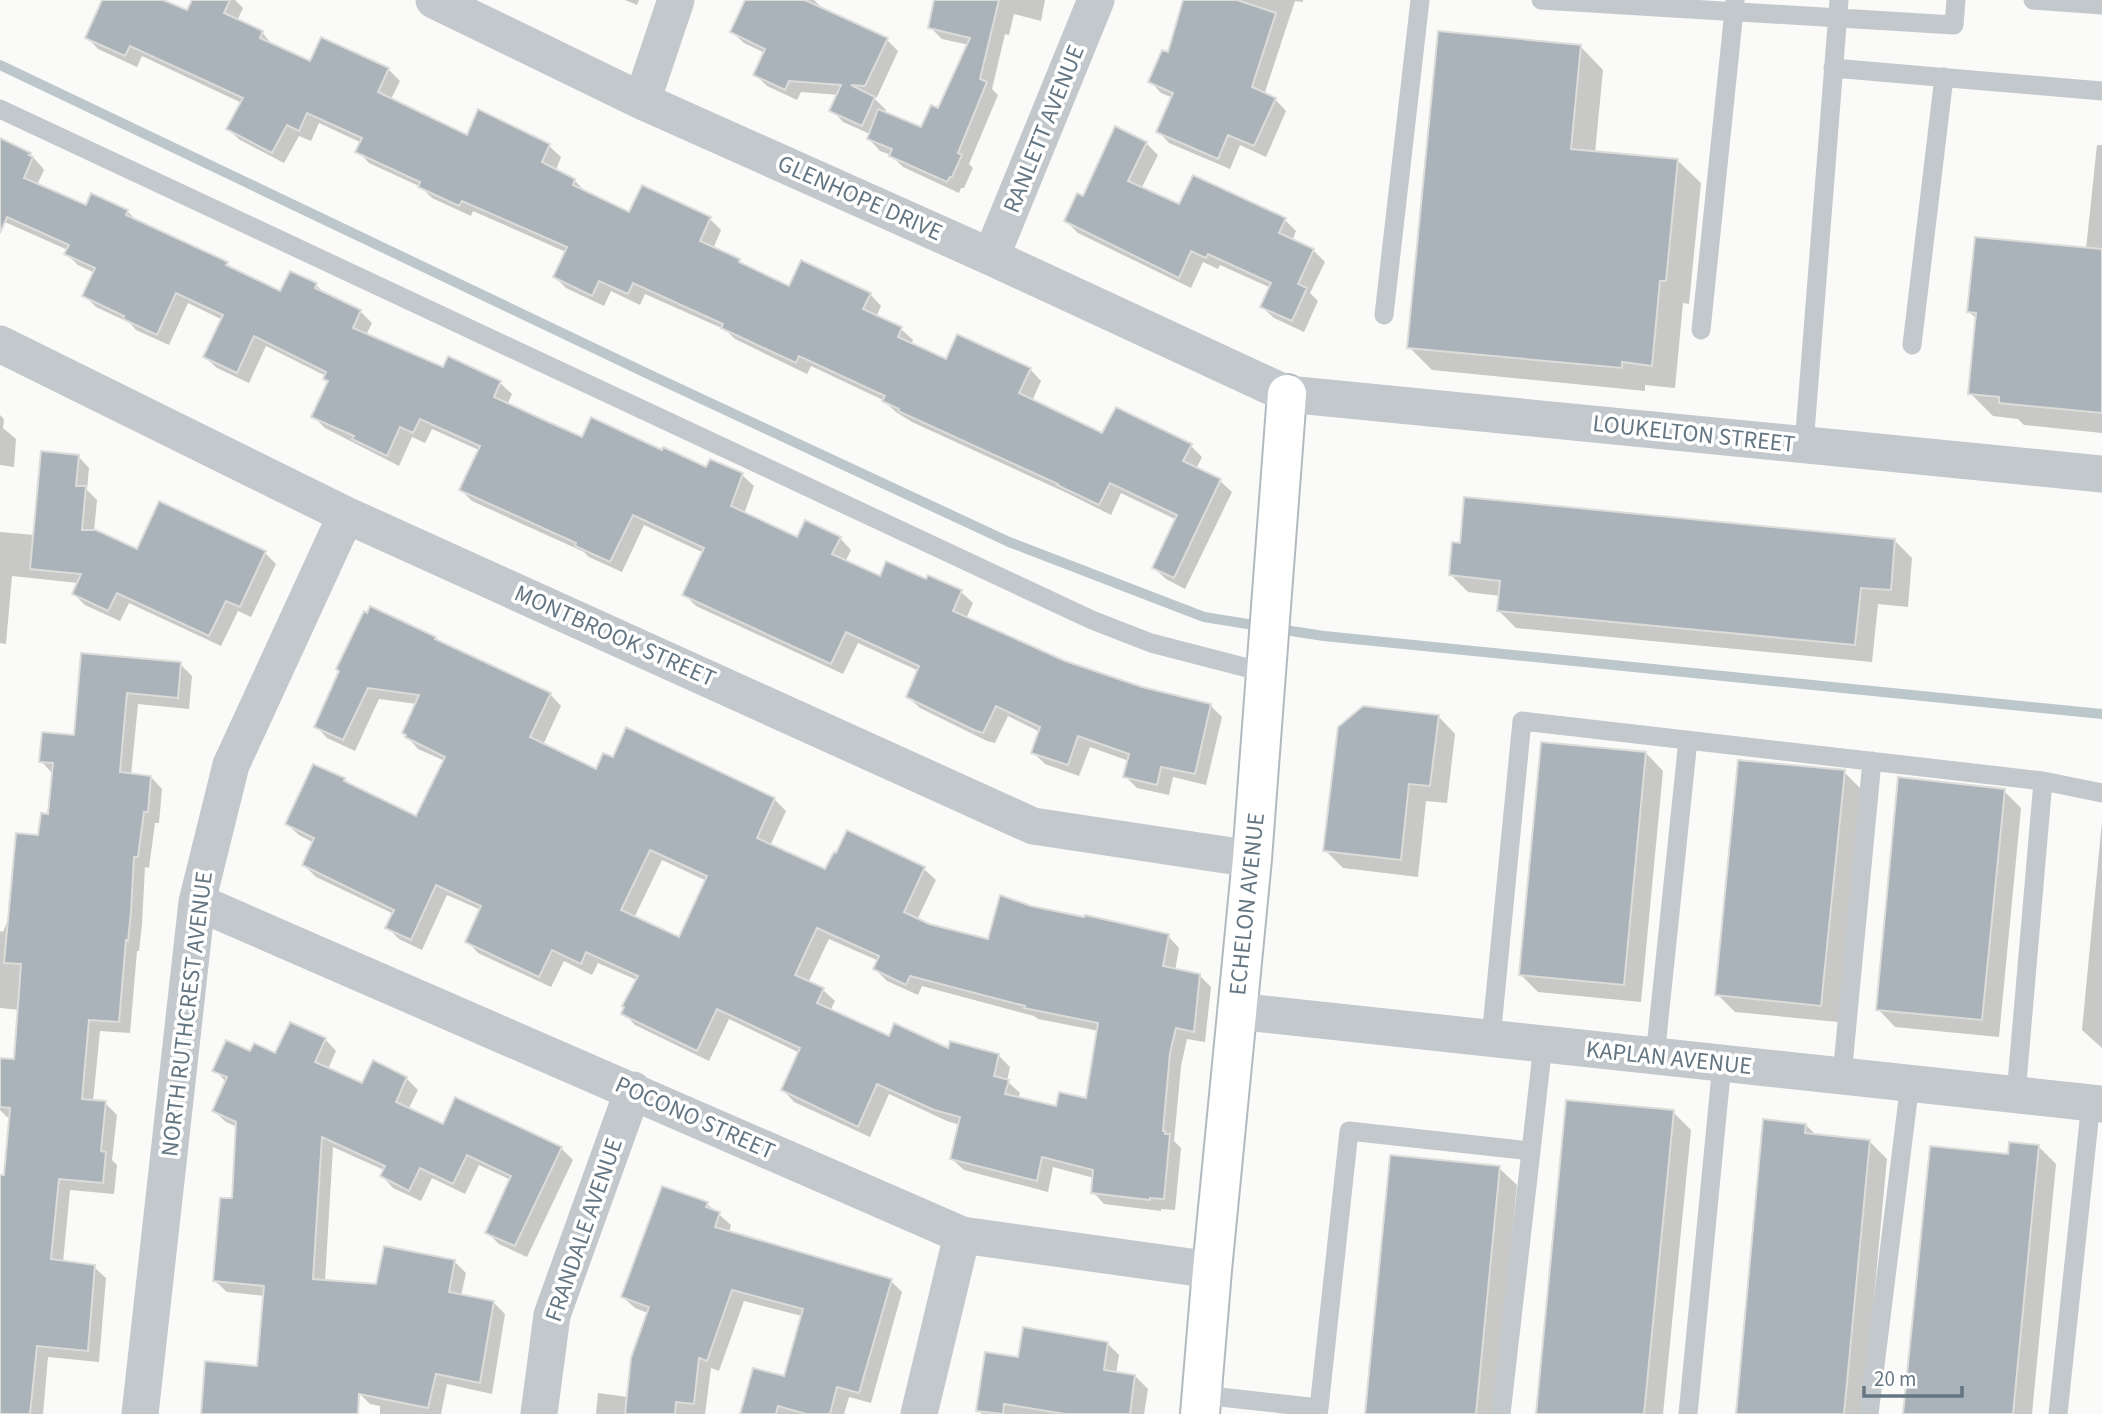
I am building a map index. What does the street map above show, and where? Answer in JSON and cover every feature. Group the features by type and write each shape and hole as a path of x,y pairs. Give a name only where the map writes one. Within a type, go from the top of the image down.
{"street":[{"name":"GLENHOPE DRIVE","path":"433,0 642,101 991,257 1287,394"},
{"path":"642,101 676,0"},
{"name":"RANLETT AVENUE","path":"991,257 1097,0"},
{"name":"MONTBROOK STREET","path":"0,345 346,515 1033,826 1252,859"},
{"name":"LOUKELTON STREET","path":"1287,394 2102,474"},
{"name":"ECHELON AVENUE","path":"1201,1404 1252,859 1287,394"},
{"name":"NORTH RUTHCREST AVENUE","path":"140,1414 197,902 231,765 346,515"},
{"name":"POCONO STREET","path":"197,902 962,1235 1212,1270"},
{"name":"KAPLAN AVENUE","path":"1236,1011 2096,1103"},
{"name":"FRANDALE AVENUE","path":"539,1414 552,1314 633,1090"},
{"path":"919,1414 962,1235"}],"lane":[{"path":"1384,315 1420,0"},
{"path":"1541,0 1838,9 1954,24 1956,0"},
{"path":"2033,0 2102,5"},
{"path":"1702,330 1734,6"},
{"path":"1804,445 1838,9"},
{"path":"1833,68 2102,91"},
{"path":"1912,345 1944,77"},
{"path":"0,109 1092,620 1151,643 1268,660"},
{"path":"1490,1038 1522,721 2043,781 2102,793"},
{"path":"1655,1057 1688,740"},
{"path":"1842,1076 1872,761"},
{"path":"2016,1094 2043,781"},
{"path":"1501,1414 1543,1044"},
{"path":"1688,1414 1722,1064"},
{"path":"1869,1414 1910,1083"},
{"path":"2058,1414 2096,1103"},
{"path":"1201,1404 1318,1411 1349,1131 1531,1151"}],"building":[{"path":"102,0 163,0 187,10 192,0 230,0 224,13 263,31 260,38 310,61 321,37 389,68 378,92 467,135 478,109 550,144 542,162 575,179 573,185 629,212 642,185 711,217 700,241 789,286 801,260 871,293 863,309 902,327 898,337 946,359 957,334 1031,368 1019,393 1102,433 1116,407 1192,444 1183,461 1221,479 1174,578 1152,568 1177,515 1110,483 1099,505 898,411 899,409 882,401 885,396 799,356 796,363 721,328 723,324 633,283 628,294 599,281 592,296 553,277 567,247 462,201 459,206 418,187 420,182 355,152 362,138 307,113 299,131 287,125 272,153 226,129 243,98 130,46 125,56 85,38"},
{"path":"745,0 805,0 888,38 865,86 851,85 875,97 862,126 829,111 841,85 789,81 785,90 753,75 765,49 730,32"},
{"path":"934,0 999,0 980,79 987,82 958,153 962,155 947,182 889,156 892,149 867,139 878,109 921,127 931,105 938,108 970,38 928,28"},
{"path":"1183,0 1237,0 1276,13 1252,87 1276,98 1254,146 1228,135 1218,159 1156,132 1173,93 1148,82 1162,50 1168,52"},
{"path":"1438,31 1581,45 1571,149 1678,159 1666,281 1660,281 1652,366 1622,362 1622,368 1407,348"},
{"path":"1115,126 1147,142 1128,181 1179,204 1193,175 1286,218 1279,233 1314,249 1298,284 1307,288 1292,321 1260,307 1271,283 1208,254 1206,258 1191,251 1179,278 1064,221 1077,193 1083,196"},
{"path":"0,138 31,153 29,155 33,157 24,178 86,205 91,193 128,210 126,215 228,262 226,265 280,291 290,271 317,283 315,288 361,310 353,328 443,367 448,356 501,381 494,397 582,437 591,417 706,467 710,459 743,473 731,506 797,537 805,520 841,537 832,554 880,576 886,561 926,579 928,575 962,590 953,611 1065,661 1142,687 1211,704 1195,774 1161,767 1157,785 1123,777 1129,754 1078,736 1068,765 1031,753 1040,727 996,706 983,733 974,730 906,697 919,666 846,632 831,664 682,595 704,548 633,515 610,562 575,546 576,543 459,490 480,446 420,419 413,433 400,427 387,456 352,439 354,436 311,417 328,381 323,379 326,372 254,336 237,373 203,357 223,315 176,293 157,335 123,319 124,316 82,296 95,268 64,254 69,245 7,217 0,233"},
{"path":"1975,237 2102,249 2102,413 1999,403 1999,397 1968,394 1976,313 1967,312"},
{"path":"41,451 79,455 76,486 86,486 82,530 96,530 137,549 159,501 266,551 240,607 226,601 209,636 117,593 108,611 72,594 81,574 30,569"},
{"path":"1464,497 1895,539 1891,590 1861,588 1855,645 1497,611 1500,581 1449,575 1452,542 1460,543"},
{"path":"370,606 551,693 530,737 596,769 603,753 613,757 626,727 775,798 757,838 825,869 847,830 925,867 904,912 929,924 988,939 1000,895 1031,906 1169,934 1163,966 1200,974 1194,1032 1176,1028 1170,1053 1163,1131 1170,1134 1164,1199 1150,1200 1091,1193 1093,1170 1042,1157 1037,1181 950,1159 960,1117 934,1110 877,1084 858,1127 781,1090 800,1048 717,1009 697,1051 621,1014 624,1007 622,1006 638,976 586,952 581,964 552,950 539,977 465,942 481,906 436,885 411,940 385,928 394,910 302,865 314,838 285,824 313,764 416,816 445,757 402,733 419,695 368,688 343,740 314,727 339,671 336,669 364,611 367,613","holes":["650,850 707,876 679,937 621,910","817,928 879,956 873,969 906,985 910,976 1025,1006 1024,1008 1098,1023 1086,1098 1059,1092 1056,1106 1005,1094 1009,1080 994,1076 999,1054 950,1041 948,1048 894,1023 889,1036 817,1003 824,988 795,975"]},
{"path":"81,653 181,662 178,698 127,693 120,772 151,776 148,812 144,812 138,857 134,857 119,1022 89,1020 82,1099 106,1101 101,1151 106,1152 103,1183 59,1179 51,1259 95,1265 88,1351 37,1346 30,1414 0,1414 0,1175 4,1175 10,1108 0,1107 0,1058 14,1059 21,964 4,963 16,833 38,835 41,813 48,814 53,763 39,762 42,732 74,735"},
{"path":"1363,706 1439,715 1430,786 1409,784 1401,860 1323,851 1338,727"},
{"path":"1541,742 1646,752 1624,985 1519,975"},
{"path":"1738,760 1845,770 1821,1006 1715,995"},
{"path":"1898,777 2005,789 1982,1020 1876,1010"},
{"path":"290,1022 326,1038 315,1062 362,1083 373,1060 407,1077 396,1102 443,1124 455,1097 562,1147 515,1246 485,1233 511,1176 467,1155 453,1184 420,1168 409,1191 380,1176 385,1166 322,1137 313,1279 376,1284 384,1246 455,1260 449,1292 494,1301 480,1383 436,1374 428,1408 359,1394 358,1414 201,1414 205,1361 257,1366 264,1286 213,1281 220,1198 232,1198 236,1122 212,1111 227,1077 212,1071 226,1040 250,1051 254,1043 275,1053"},
{"path":"1566,1100 1674,1110 1644,1414 1536,1414"},
{"path":"1763,1119 1806,1124 1805,1133 1870,1140 1844,1414 1736,1414"},
{"path":"2009,1142 2039,1145 2013,1414 1903,1414 1930,1146 2008,1154"},
{"path":"1390,1155 1500,1166 1476,1414 1365,1414"},
{"path":"662,1186 708,1202 706,1207 720,1212 715,1227 892,1279 859,1393 837,1387 830,1414 806,1414 778,1406 776,1414 740,1414 753,1368 784,1376 803,1309 732,1290 707,1361 699,1358 694,1404 676,1402 675,1414 625,1414 631,1358 649,1307 621,1297"},
{"path":"1023,1327 1108,1342 1104,1370 1135,1375 1130,1414 1065,1414 1004,1404 1003,1414 976,1411 985,1352 1018,1357"}],"waterway":[{"path":"0,65 646,373 1009,542 1204,617 1260,626"},
{"path":"1278,629 1324,636 2102,714"}]}
